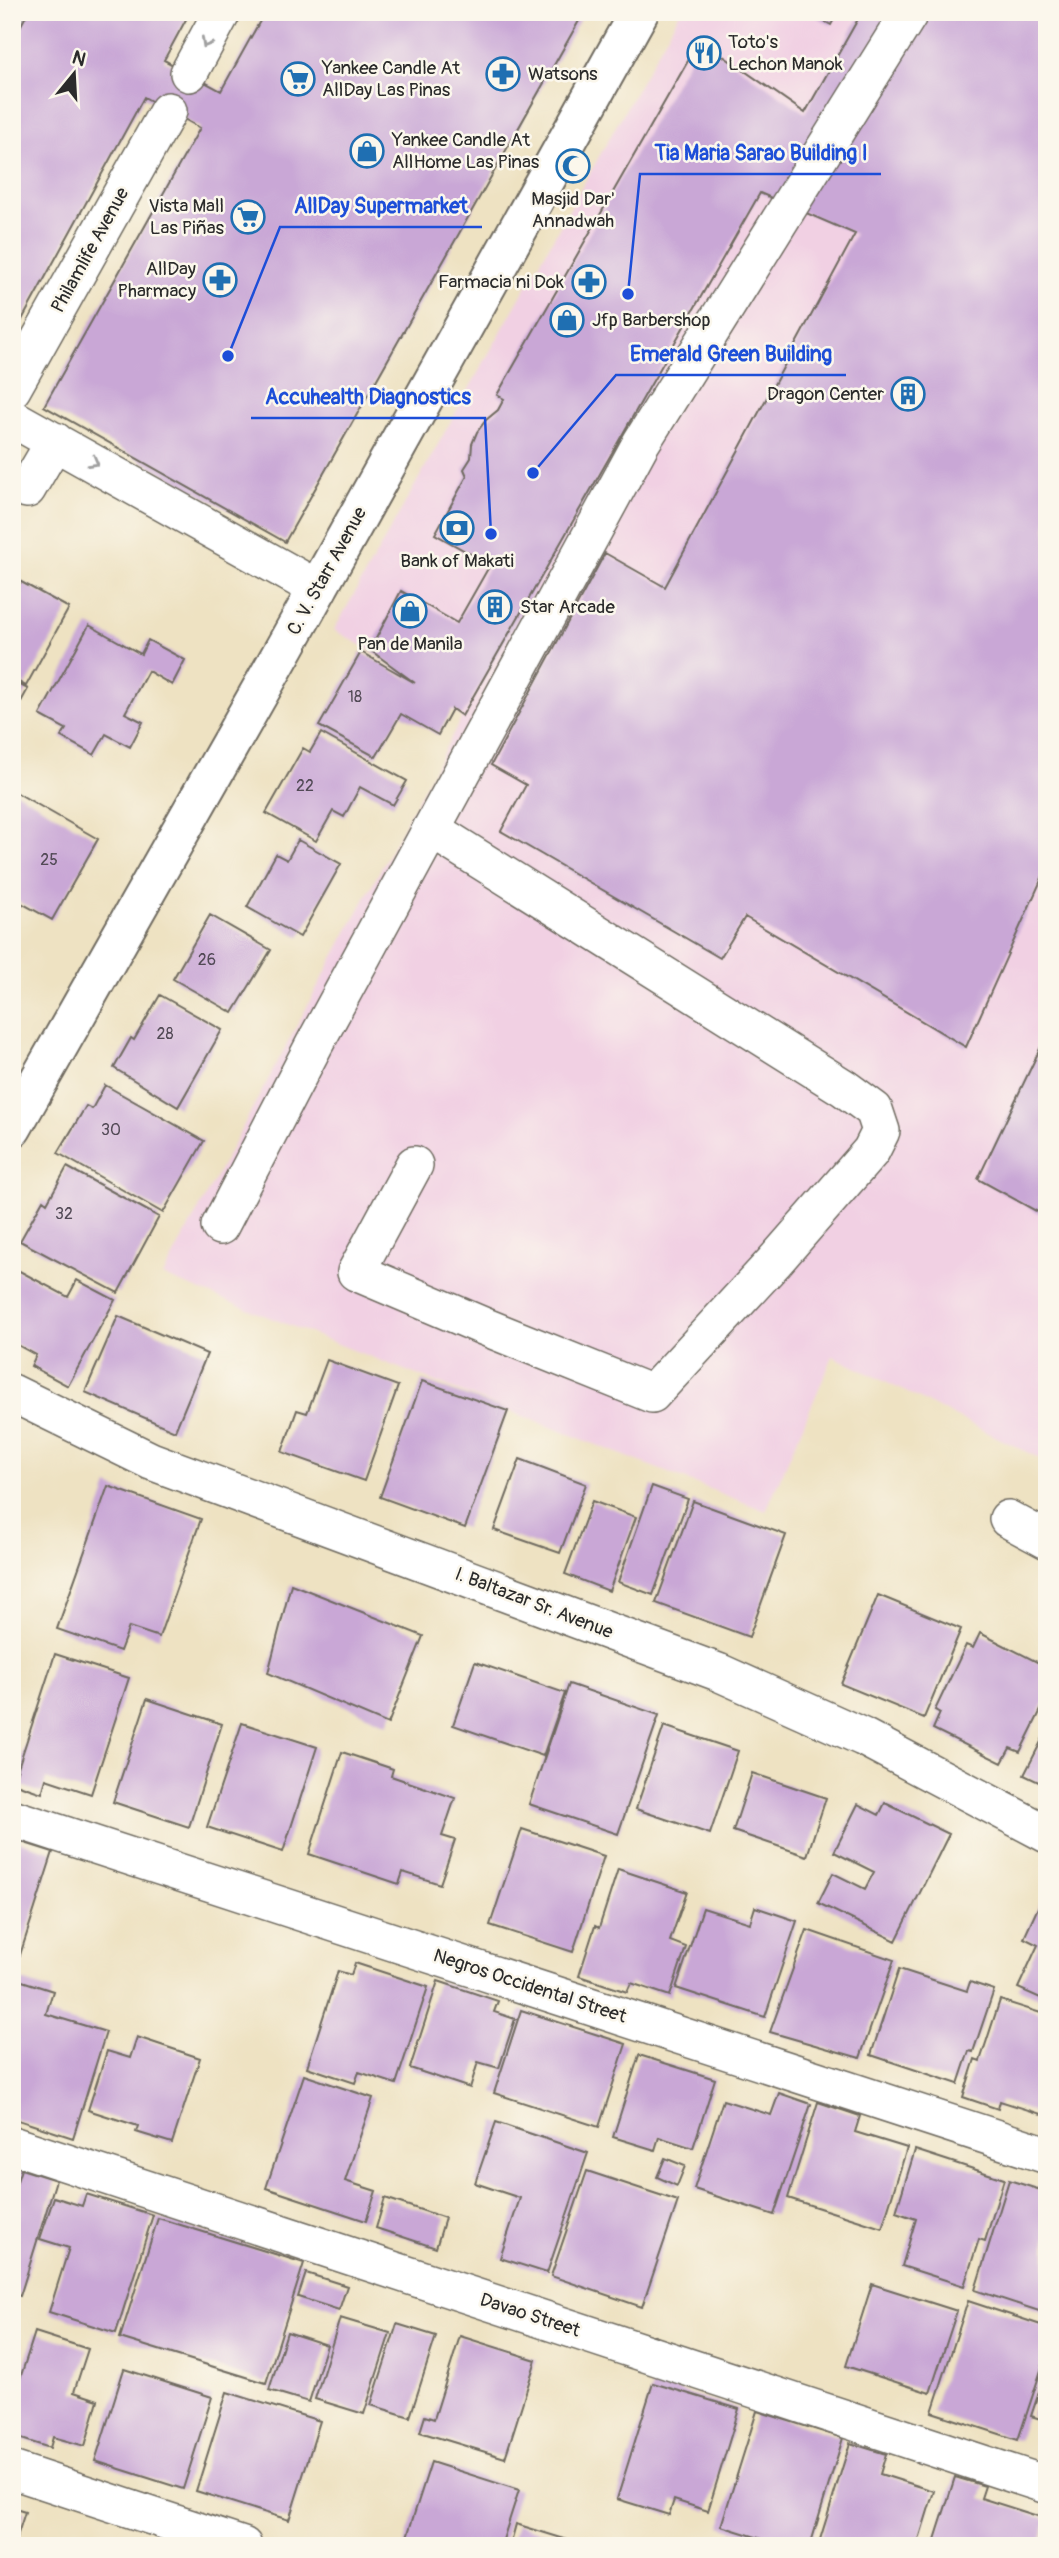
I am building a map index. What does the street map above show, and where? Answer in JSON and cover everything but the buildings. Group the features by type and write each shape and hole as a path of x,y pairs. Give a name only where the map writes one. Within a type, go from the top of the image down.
{"main road":[{"name":"C. V. Starr Avenue","path":"12,1128 318,589 639,12"}],"street":[{"path":"189,73 222,12"},
{"path":"220,1226 431,829 641,443 910,12"},
{"name":"Philamlife Avenue","path":"12,389 23,344 168,111"},
{"path":"12,418 318,589"},
{"path":"27,489 55,441"},
{"path":"414,1165 356,1272 652,1394 871,1152 881,1132 874,1110 844,1088 431,829"},
{"name":"I. Baltazar Sr. Avenue","path":"12,1393 151,1461 718,1672 863,1737 1047,1834"},
{"path":"1008,1519 1047,1540"},
{"name":"Negros Occidental Street","path":"12,1818 1047,2155"},
{"name":"Davao Street","path":"12,2145 1047,2485"},
{"path":"12,2470 243,2546"}],"shaded area":[{"path":"680,12 1047,12 1047,1462 833,1356 766,1511 163,1276 462,717 370,650 334,630"}],"green space":[{"path":"12,12 28,12 12,42"}],"place":[{"name":"Toto's Lechon Manok","path":"704,53"},
{"name":"Watsons","path":"503,74"},
{"name":"Yankee Candle At AllDay Las Pinas","path":"298,79"},
{"name":"Yankee Candle At AllHome Las Pinas","path":"367,151"},
{"name":"Masjid Dar' Annadwah","path":"573,166"},
{"name":"Vista Mall Las Piñas","path":"248,217"},
{"name":"AllDay Pharmacy","path":"220,280"},
{"name":"Farmacia ni Dok","path":"589,282"},
{"name":"Tia Maria Sarao Building I","path":"628,294"},
{"name":"Jfp Barbershop","path":"567,320"},
{"name":"AllDay Supermarket","path":"228,356"},
{"name":"Dragon Center","path":"908,394"},
{"name":"Emerald Green Building","path":"533,473"},
{"name":"Bank of Makati","path":"457,528"},
{"name":"Accuhealth Diagnostics","path":"491,534"},
{"name":"Star Arcade","path":"495,607"},
{"name":"Pan de Manila","path":"410,611"}]}
